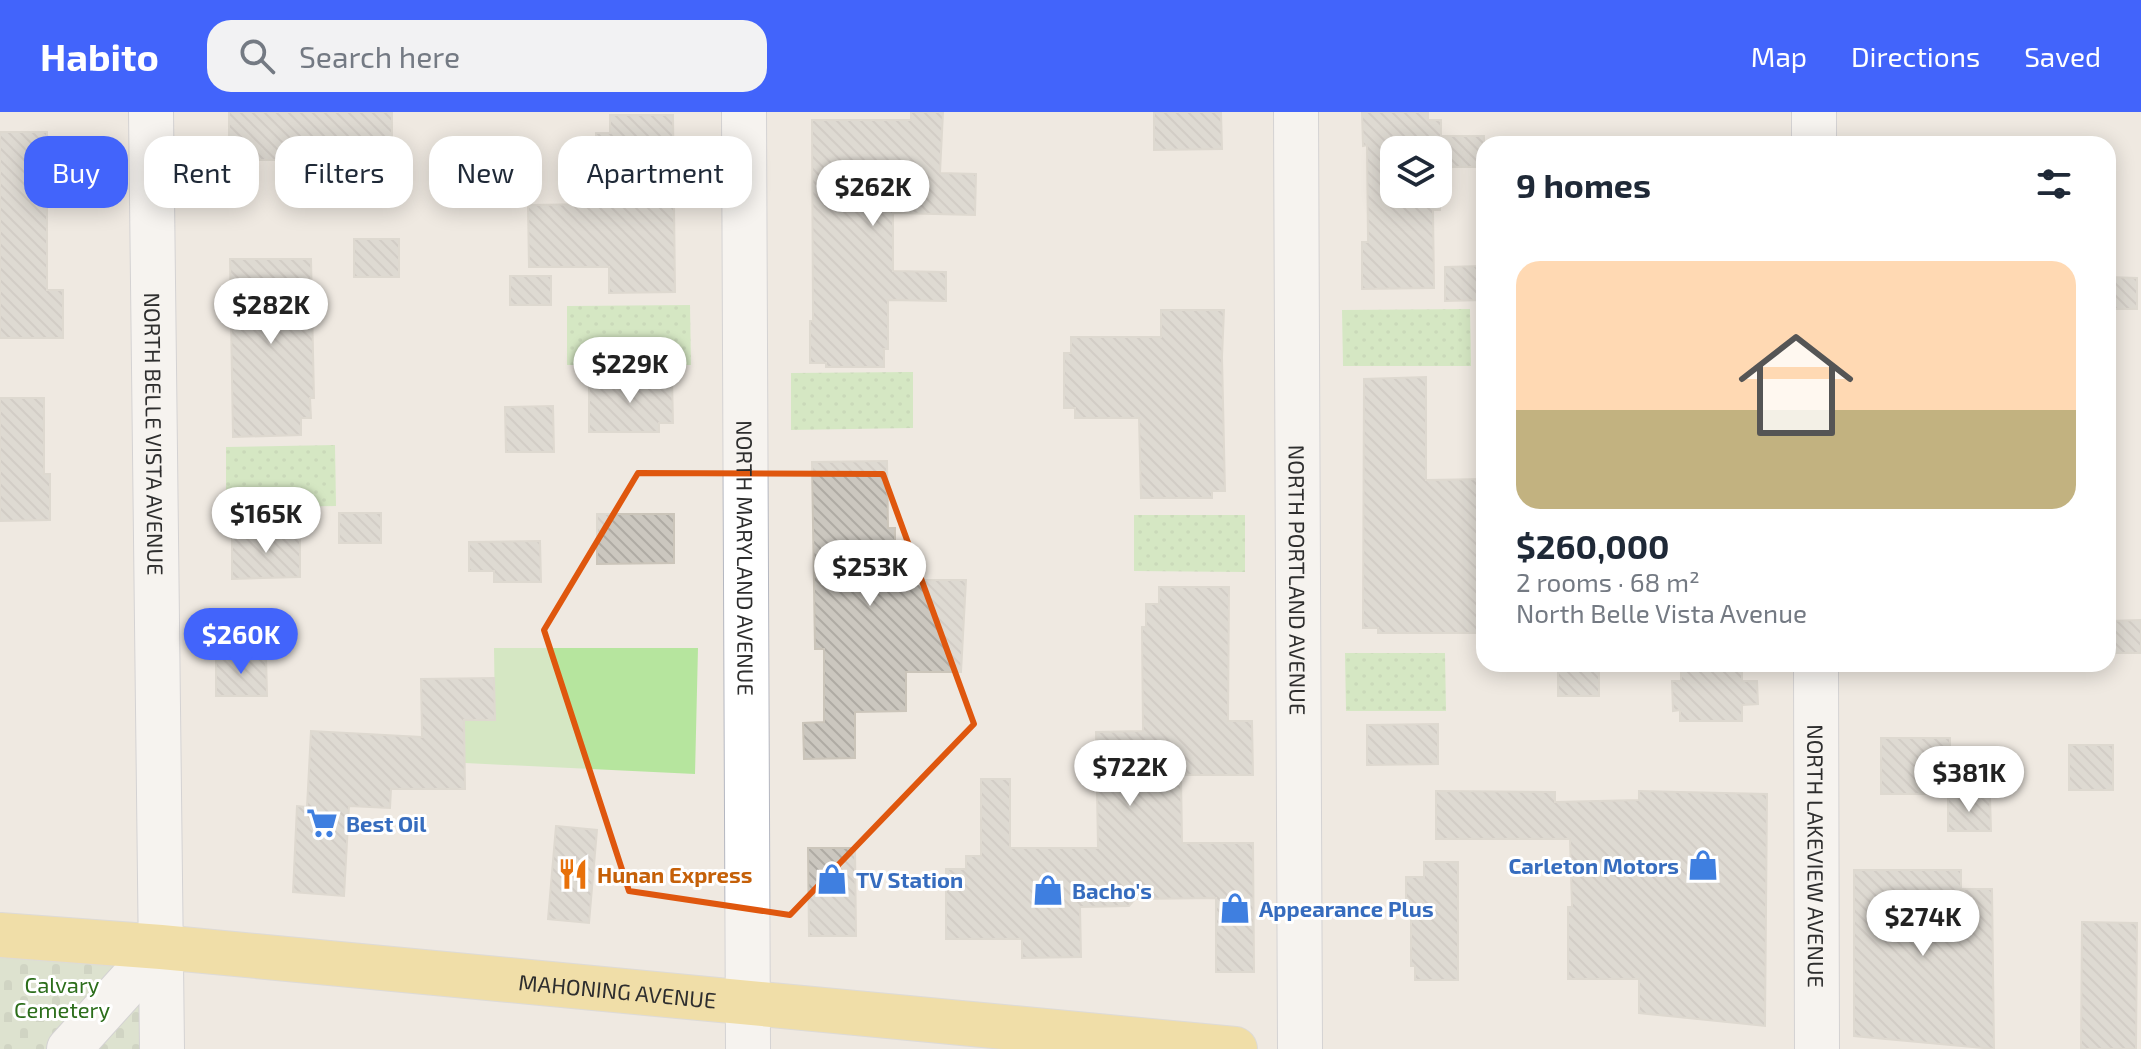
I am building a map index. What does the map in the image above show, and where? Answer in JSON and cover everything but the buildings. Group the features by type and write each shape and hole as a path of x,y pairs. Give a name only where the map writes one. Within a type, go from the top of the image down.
{"main road":[{"name":"MAHONING AVENUE","path":"0,935 161,947 1235,1049"}],"street":[{"name":"NORTH BELLE VISTA AVENUE","path":"151,112 162,1049"},
{"name":"NORTH MARYLAND AVENUE","path":"744,112 748,1049"},
{"name":"NORTH PORTLAND AVENUE","path":"1296,112 1300,1049"},
{"path":"1814,112 1814,136"},
{"name":"NORTH LAKEVIEW AVENUE","path":"1816,672 1817,1049"},
{"path":"69,1049 161,947"}],"highlighted area":[{"path":"638,473 883,474 974,724 790,915 629,891 544,630"}],"green space":[{"path":"690,305 691,365 567,365 567,306"},
{"path":"1470,309 1471,366 1343,366 1342,310"},
{"path":"913,372 913,428 791,430 791,373"},
{"path":"335,445 336,506 226,508 226,447"},
{"path":"1134,515 1245,515 1245,572 1134,571"},
{"path":"494,648 698,648 695,774 465,763 464,720 495,720"},
{"path":"1345,653 1445,653 1446,711 1346,711"},
{"name":"Calvary Cemetery","path":"0,942 161,947 162,1049 0,1049"}],"place":[{"name":"Best Oil","path":"322,823"},
{"name":"Carleton Motors","path":"1703,865"},
{"name":"Hunan Express","path":"573,874"},
{"name":"TV Station","path":"832,879"},
{"name":"Bacho's","path":"1048,890"},
{"name":"Appearance Plus","path":"1235,908"}]}
